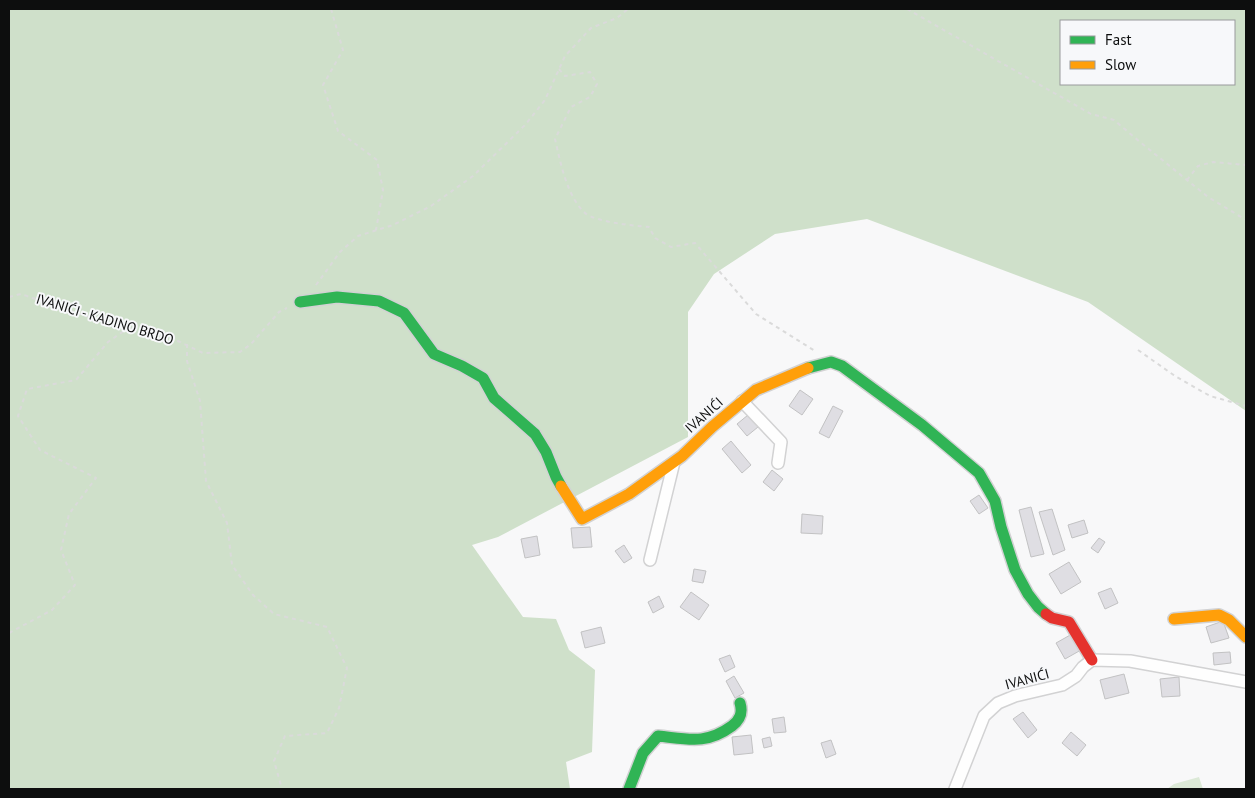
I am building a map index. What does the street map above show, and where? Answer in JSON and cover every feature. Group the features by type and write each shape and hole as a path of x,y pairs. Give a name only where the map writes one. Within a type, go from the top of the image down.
{"street":[{"name":"IVANIĆI","path":"300,302 337,297 379,301 404,313 434,354 462,366 483,378 494,398 535,434 546,452 556,477 582,519 629,494 674,462 756,390 808,368 831,362"},
{"path":"831,362 842,366 922,424 979,474 995,501 1015,570 1028,594 1052,618 1069,622 1092,660 1130,661 1246,682"},
{"path":"742,402 781,442 778,463"},
{"path":"650,560 674,462"},
{"path":"1174,619 1219,615 1229,620 1246,637"},
{"name":"IVANIĆI","path":"955,789 984,716 998,703 1015,696 1062,685 1076,676 1092,660"},
{"path":"630,789 642,756 649,743 658,736 704,740 720,734 738,722 742,710 740,703"}],"path":[{"path":"331,9 343,50 323,85 338,131 377,160 383,190 376,230"},
{"path":"300,302 312,291 340,252 358,236 393,225 431,206 473,176 525,125 545,100 565,56 590,28 617,18 628,9"},
{"path":"907,9 1091,114 1114,120 1208,197 1246,220"},
{"path":"559,69 565,76 590,72 597,84 590,97 571,107 555,139 568,184 576,201 586,215 626,226 649,227 655,238 671,247 695,243 756,314 831,362"},
{"path":"1187,180 1198,166 1212,162 1246,165"},
{"name":"IVANIĆI - KADINO BRDO","path":"9,296 21,294 113,325 163,334 203,353 240,352 251,344 279,312 300,302"},
{"path":"9,633 52,610 75,585 61,550 69,514 96,478 40,450 18,416 27,389 76,380 108,342 128,328"},
{"path":"186,344 187,361 200,402 206,481 227,523 232,565 253,595 274,614 327,627 347,668 339,708 327,733 285,736 274,761 282,789"},
{"path":"1138,350 1210,396 1246,406"}],"green space":[{"path":"9,9 1246,9 1246,411 1088,302 867,219 775,234 714,274 688,312 688,437 498,537 472,545 523,617 556,619 569,650 595,670 592,752 566,762 570,789 9,789"},
{"path":"1199,777 1203,789 1167,789 1174,784"}],"building":[{"path":"800,390 813,399 802,415 789,406"},
{"path":"833,406 843,411 829,438 819,433"},
{"path":"748,415 758,427 747,436 737,424"},
{"path":"731,441 751,465 742,473 722,449"},
{"path":"772,470 783,479 774,491 763,482"},
{"path":"979,495 988,508 979,514 970,501"},
{"path":"1031,507 1044,554 1031,557 1019,510"},
{"path":"1052,509 1065,550 1053,555 1039,512"},
{"path":"802,514 823,516 822,534 801,533"},
{"path":"1084,520 1088,533 1072,538 1068,525"},
{"path":"590,527 592,547 573,548 571,528"},
{"path":"537,536 540,555 525,558 521,539"},
{"path":"1099,538 1105,542 1098,553 1091,548"},
{"path":"624,545 632,558 624,563 615,551"},
{"path":"1069,562 1081,582 1061,594 1049,574"},
{"path":"694,569 706,571 703,583 692,581"},
{"path":"1111,588 1118,603 1105,609 1098,593"},
{"path":"691,592 709,605 699,620 680,607"},
{"path":"659,596 664,607 653,613 648,602"},
{"path":"1223,621 1229,638 1211,643 1206,627"},
{"path":"601,627 605,643 585,648 581,632"},
{"path":"1072,634 1081,650 1065,659 1056,643"},
{"path":"1230,652 1231,663 1214,665 1213,653"},
{"path":"730,655 735,667 725,672 719,659"},
{"path":"1124,674 1129,693 1105,699 1100,680"},
{"path":"734,676 744,693 735,698 726,681"},
{"path":"1179,677 1180,696 1162,697 1160,679"},
{"path":"1023,712 1037,730 1028,738 1013,719"},
{"path":"784,717 786,732 774,733 772,719"},
{"path":"1071,732 1086,745 1077,756 1062,743"},
{"path":"751,735 753,753 734,755 732,737"},
{"path":"770,737 772,746 764,748 762,739"},
{"path":"831,740 836,754 826,758 821,743"}],"traffic: fast":[{"path":"300,302 337,297 379,301 404,313 434,354 462,366 483,378 494,398 535,434 546,452 561,486"},
{"path":"808,368 831,362 842,366 922,425 979,473 995,501 1015,570 1028,594 1046,614"},
{"path":"629,789 643,753 658,736 688,739 714,736 723,732 737,721 741,713 740,703"}],"traffic: slow":[{"path":"561,486 582,519 629,494 682,456 712,427 756,390 808,368"},
{"path":"1174,619 1219,615 1229,620 1246,637"}],"traffic: jam":[{"path":"1046,614 1052,618 1069,622 1092,660"}]}
